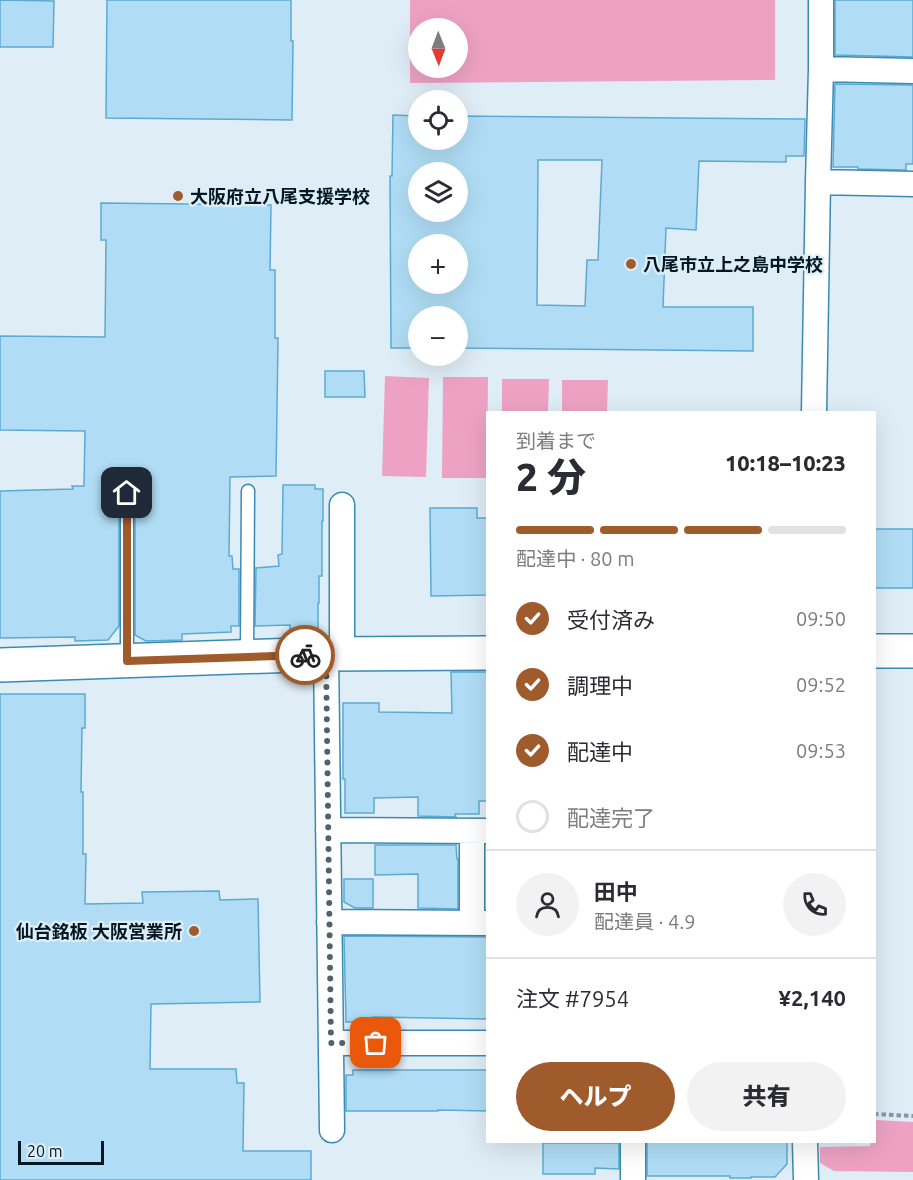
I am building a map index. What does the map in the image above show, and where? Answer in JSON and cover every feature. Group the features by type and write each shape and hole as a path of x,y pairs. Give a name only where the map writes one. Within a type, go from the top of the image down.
{"street":[{"path":"814,411 821,0"},
{"path":"821,69 913,71"},
{"path":"818,182 913,184"},
{"path":"332,1130 328,830 342,505"},
{"path":"876,651 913,651"},
{"path":"0,665 334,654 486,653"},
{"path":"328,830 480,831 480,923 329,922"},
{"path":"331,1043 486,1043"},
{"path":"633,1143 633,1180"},
{"path":"806,1143 807,1180"}],"lane":[{"path":"247,657 248,491"},
{"path":"127,493 127,661"}],"path":[{"path":"876,1114 913,1116"}],"shaded area":[{"path":"410,0 775,0 775,80 410,83 410,78 468,78 468,18 410,18"},
{"path":"385,376 429,378 426,477 382,476"},
{"path":"443,377 488,377 486,478 442,478"},
{"path":"502,379 549,379 548,411 502,411"},
{"path":"562,380 608,380 607,411 562,411"},
{"path":"876,1120 913,1122 913,1172 834,1171 820,1163 820,1147 870,1146 871,1143 876,1143"}],"building":[{"path":"0,0 54,1 53,47 0,47"},
{"path":"107,0 291,0 292,120 106,118"},
{"path":"835,0 913,0 913,57 835,55"},
{"path":"835,84 913,85 913,164 906,164 906,170 833,167"},
{"path":"393,115 408,116 408,150 468,150 468,116 805,119 804,156 786,156 786,162 699,161 696,230 666,228 663,307 753,307 753,351 468,348 468,306 408,306 408,348 391,348 390,176 392,176","holes":["538,160 602,160 598,260 587,260 585,306 537,305"]},
{"path":"101,203 271,205 270,270 275,270 275,338 278,338 276,476 230,477 229,556 232,556 233,569 239,569 239,626 231,626 231,632 182,634 182,640 146,641 135,635 135,493 132,486 126,485 120,488 119,493 119,626 108,640 75,641 75,637 0,638 0,491 73,489 72,486 84,486 85,431 0,430 0,336 105,337 106,240 101,240"},
{"path":"325,371 364,371 365,397 325,397"},
{"path":"283,485 315,485 315,489 323,489 322,576 319,576 318,632 290,632 290,625 255,626 256,568 279,566 278,555 282,554"},
{"path":"430,508 477,508 477,518 486,518 486,595 431,596"},
{"path":"876,529 913,529 913,588 876,588"},
{"path":"451,672 486,672 486,801 479,801 479,814 455,814 456,817 418,816 418,797 374,798 374,813 345,813 343,703 379,703 379,712 452,713"},
{"path":"0,694 85,694 81,792 83,792 83,854 86,854 85,904 143,903 142,892 219,891 220,900 258,899 260,1002 151,1004 150,1069 236,1069 237,1083 244,1083 243,1151 311,1151 311,1180 0,1180"},
{"path":"375,845 456,845 458,909 418,908 418,874 375,875"},
{"path":"344,879 373,879 373,908 355,908 344,902"},
{"path":"344,936 486,937 486,1019 373,1017 373,1022 346,1022"},
{"path":"353,1070 486,1070 486,1111 346,1111 346,1075 353,1075"},
{"path":"543,1143 619,1143 619,1169 595,1168 595,1174 543,1174"},
{"path":"647,1143 787,1143 787,1164 775,1177 647,1176"}],"way so far":[{"path":"305,655 326,654 331,1043 376,1043"}],"place":[{"name":"大阪府立八尾支援学校","path":"178,196"},
{"name":"八尾市立上之島中学校","path":"631,264"},
{"name":"仙台銘板 大阪営業所","path":"194,931"}],"route":[{"path":"127,493 127,661 305,655"}]}
